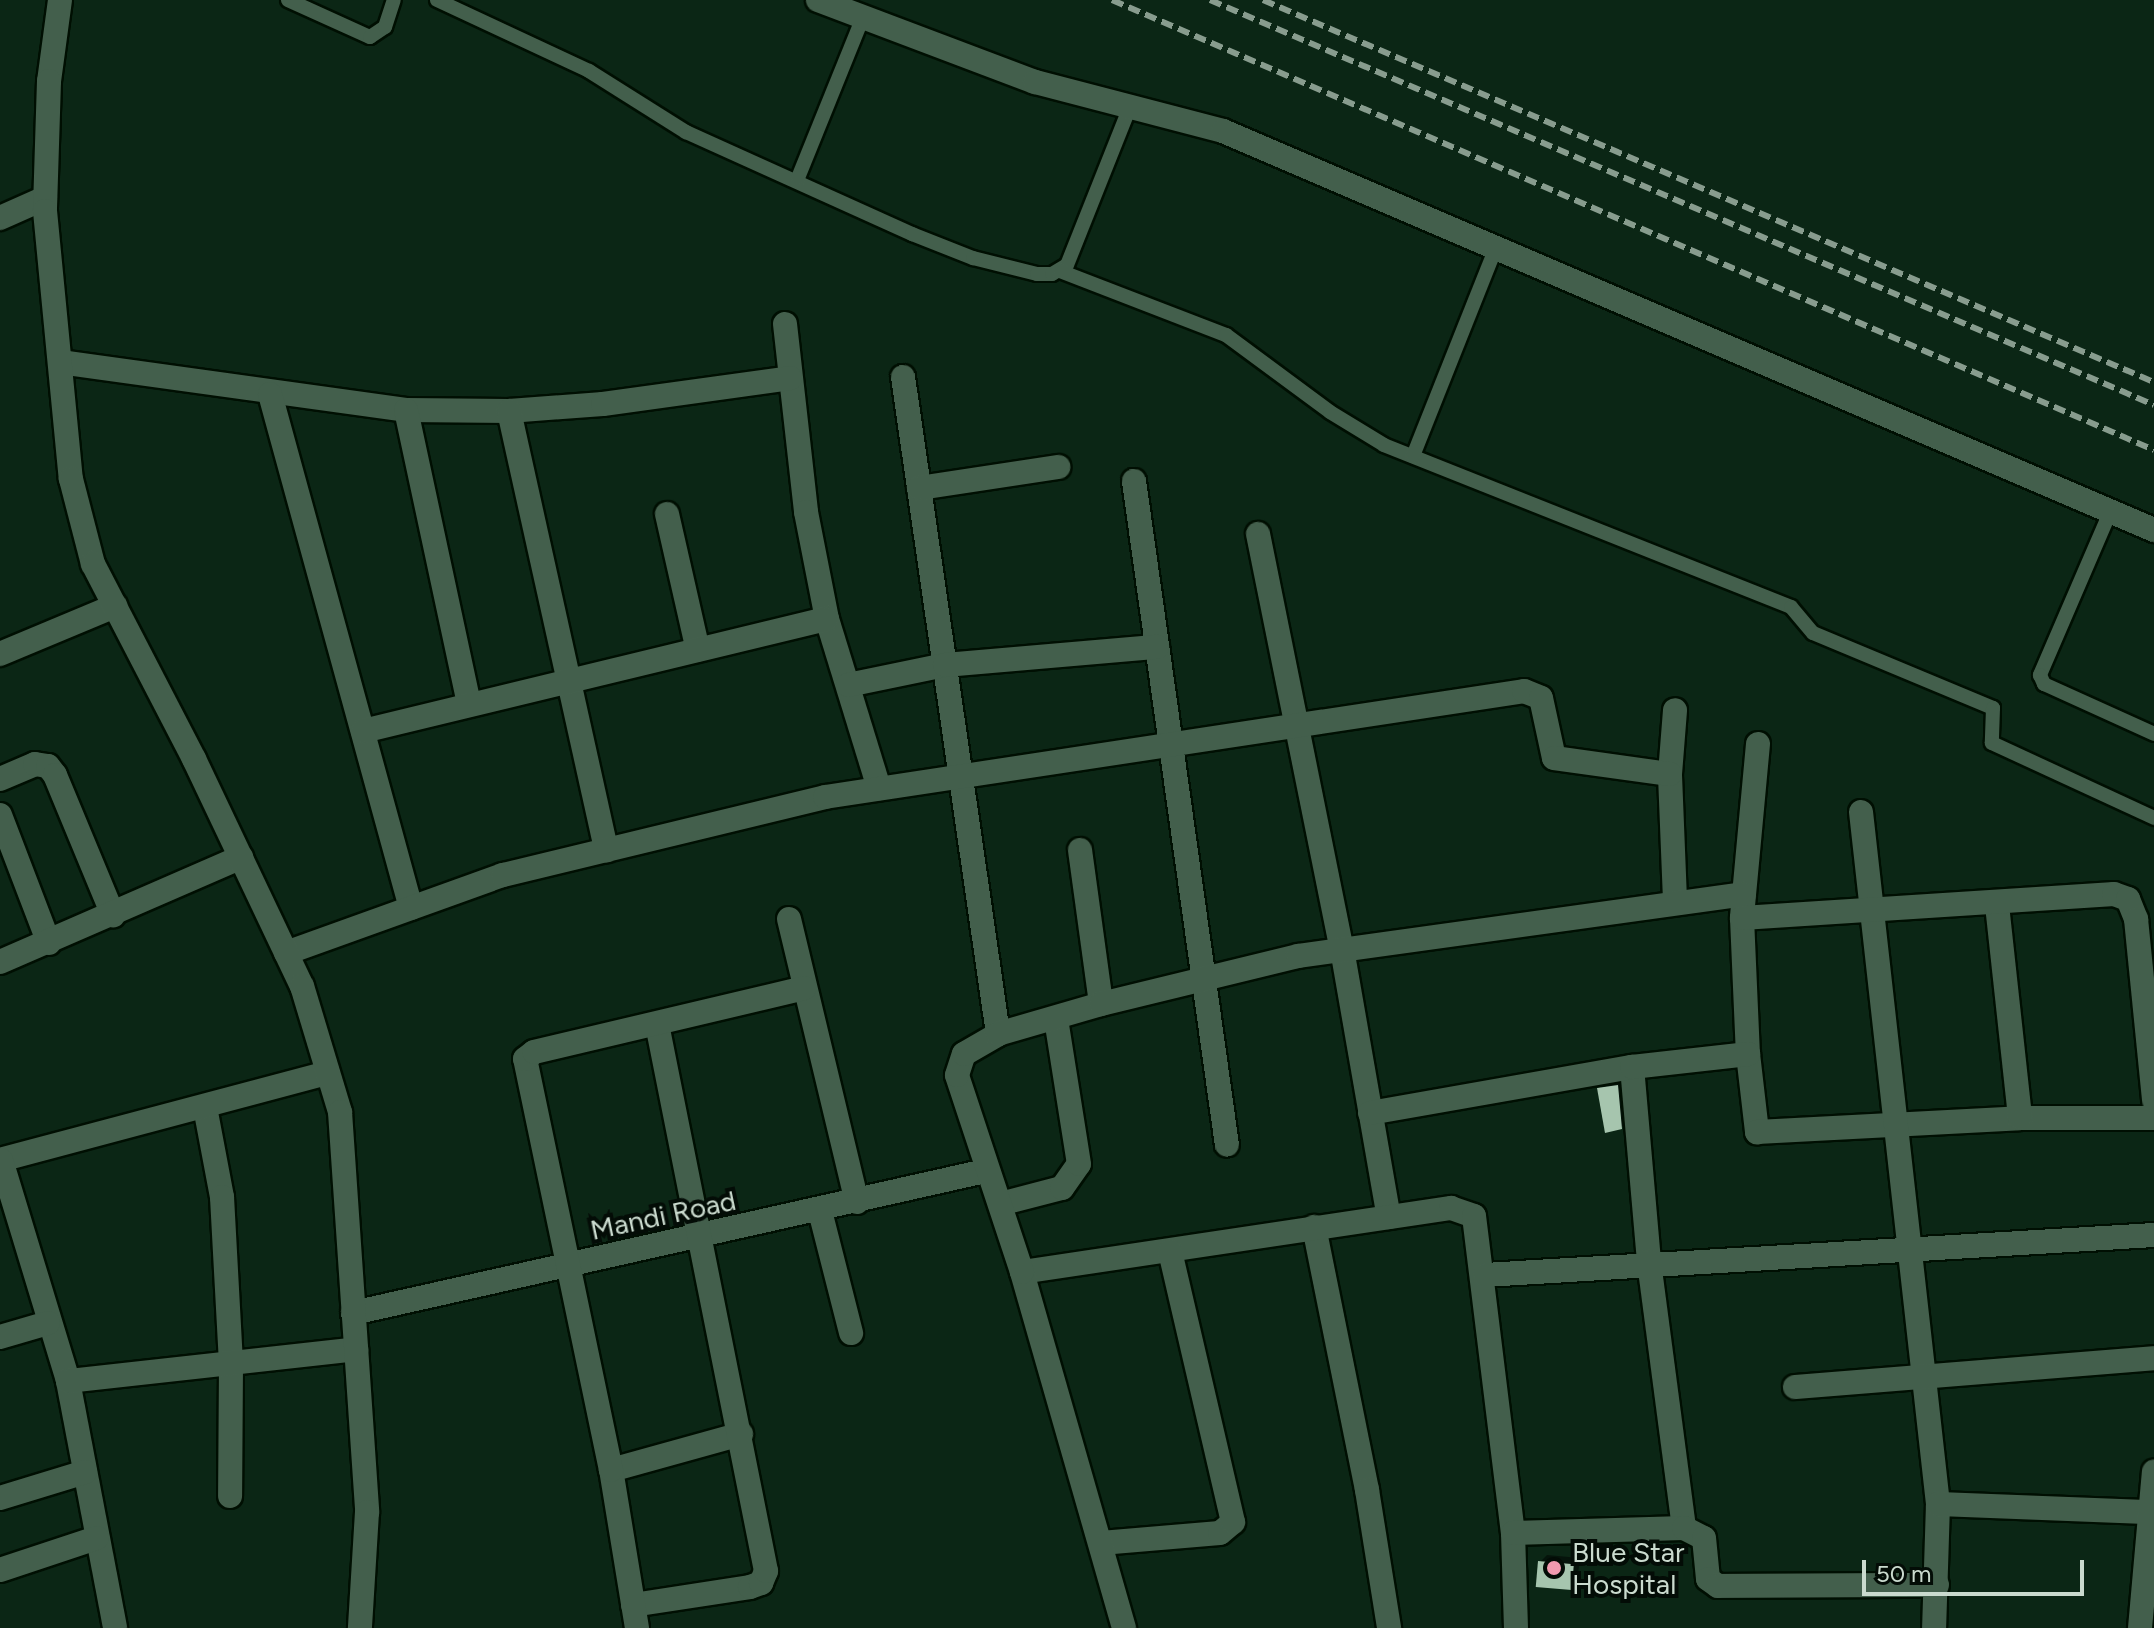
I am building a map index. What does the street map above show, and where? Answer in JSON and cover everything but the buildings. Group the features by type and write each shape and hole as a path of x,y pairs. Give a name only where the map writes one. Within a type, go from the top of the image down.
{"street":[{"path":"60,0 49,81 45,198 71,479 93,564 241,857 302,986 340,1112 367,1512 360,1628"},
{"path":"818,0 1035,82 1223,131 2154,530"},
{"path":"0,218 45,198"},
{"path":"785,324 806,512 827,619 879,788"},
{"path":"60,362 270,394 406,410 509,411 691,395 790,378"},
{"path":"903,377 998,1034"},
{"path":"270,394 411,908"},
{"path":"406,410 469,704"},
{"path":"509,411 606,850"},
{"path":"919,488 1058,467"},
{"path":"1134,481 1227,1145"},
{"path":"667,514 698,650"},
{"path":"1258,534 1342,949 1389,1217"},
{"path":"0,654 115,606"},
{"path":"363,731 566,679 827,619"},
{"path":"848,685 945,665 1157,647"},
{"path":"286,953 503,875 879,788 1533,691 1541,698 1554,758 1670,774"},
{"path":"1675,710 1670,774 1675,900"},
{"path":"1758,744 1743,906 1748,1054 1757,1132 2020,1118 2154,1118"},
{"path":"0,779 35,764 48,766 55,775 113,915"},
{"path":"1861,812 1869,914 1899,1124 1938,1504 1934,1628"},
{"path":"0,815 49,943"},
{"path":"1080,850 1101,1004"},
{"path":"0,962 241,857"},
{"path":"1124,1628 1022,1272 1000,1204 985,1171 958,1062 998,1034 1202,979 1342,949 1675,900 1869,914 2114,894 2128,899 2136,919 2154,1100"},
{"path":"1997,905 2020,1118"},
{"path":"789,919 857,1202"},
{"path":"657,1024 741,1434 766,1577 750,1587 635,1616 611,1470 565,1267 525,1059 534,1052 805,988"},
{"path":"1000,1204 1062,1188 1079,1164 1056,1019"},
{"path":"1370,1113 1632,1067 1748,1054"},
{"path":"1632,1067 1649,1262 1684,1528"},
{"path":"115,1628 68,1381 0,1160 328,1073"},
{"path":"205,1107 222,1197 231,1365 230,1496"},
{"name":"Mandi Road","path":"353,1313 820,1211 985,1171"},
{"path":"820,1211 851,1333"},
{"path":"1022,1272 1389,1217 1466,1211 1474,1216 1485,1275 1513,1533 1516,1628"},
{"path":"1314,1227 1367,1490 1389,1628"},
{"path":"1485,1275 1649,1262 2154,1235"},
{"path":"1101,1543 1220,1533 1233,1522 1170,1251"},
{"path":"0,1337 48,1323"},
{"path":"68,1381 356,1349"},
{"path":"1795,1387 1925,1373 2154,1358"},
{"path":"611,1470 741,1434"},
{"path":"0,1498 85,1472"},
{"path":"2140,1628 2147,1512 2154,1472"},
{"path":"1938,1504 2147,1512"},
{"path":"1513,1533 1684,1528 1704,1538 1708,1579 1718,1586 1937,1585"},
{"path":"0,1570 97,1538"}],"lane":[{"path":"288,0 370,37 385,27 394,0"},
{"path":"437,0 589,71 686,132 798,178 973,258 1037,274 1060,271 1226,335 1330,412 1413,456 1791,607 1813,633 1993,708 1992,743 2154,818"},
{"path":"798,178 863,17"},
{"path":"1060,271 1130,107"},
{"path":"1413,456 1496,247"},
{"path":"2111,510 2040,675 2044,684 2154,734"}],"railway":[{"path":"1112,0 2154,450"},
{"path":"1210,0 2154,405"},
{"path":"1263,0 2154,382"}],"place":[{"name":"Blue Star Hospital","path":"1554,1568"}]}
